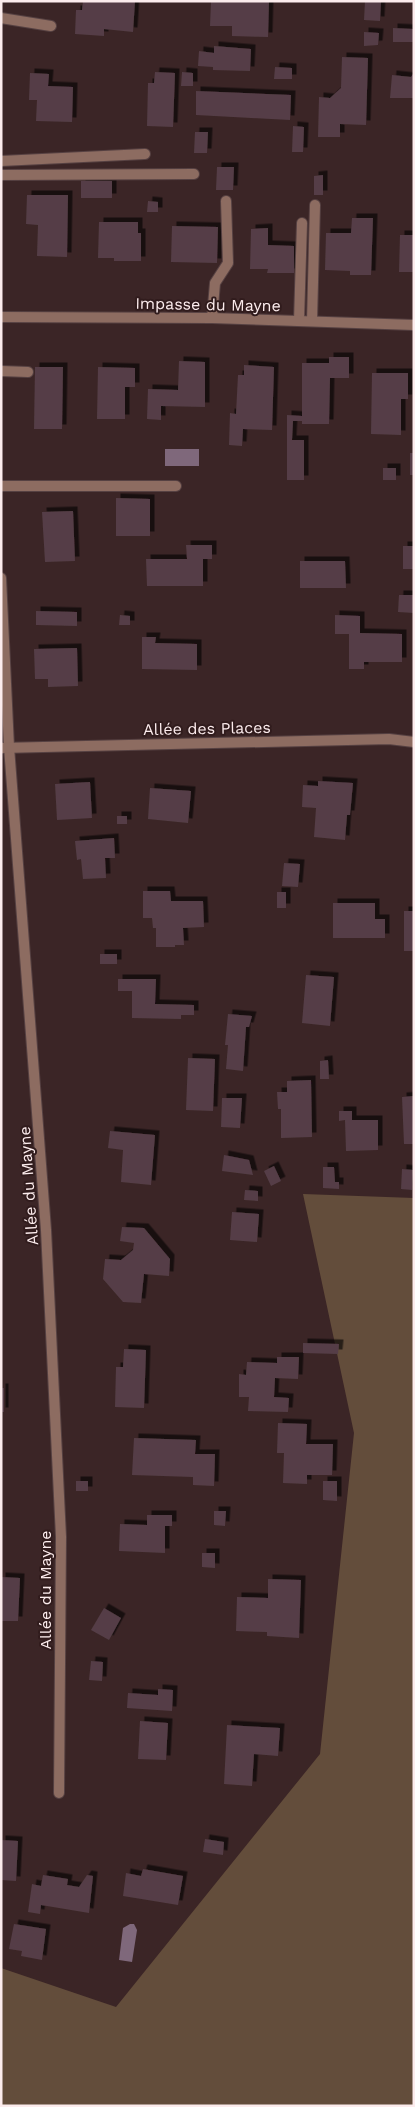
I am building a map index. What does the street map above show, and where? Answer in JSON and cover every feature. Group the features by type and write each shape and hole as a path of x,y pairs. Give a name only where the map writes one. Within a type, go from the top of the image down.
{"street":[{"path":"1,18 51,26"},
{"path":"1,161 145,154"},
{"path":"1,175 194,174"},
{"path":"212,318 215,283 228,263 226,201"},
{"path":"312,321 315,204"},
{"path":"299,321 302,223"},
{"name":"Impasse du Mayne","path":"1,317 212,318 414,325"},
{"path":"1,371 28,372"},
{"path":"1,486 176,486"},
{"name":"Allée du Mayne","path":"1,578 5,748 46,1230 60,1508 58,1794"},
{"name":"Allée des Places","path":"5,748 389,739 414,742"}],"shaded area":[{"path":"165,449 199,449 199,466 165,466"},
{"path":"303,1194 414,1198 414,2106 1,2106 1,1968 116,2007 320,1754 354,1433"},
{"path":"134,1924 137,1930 132,1962 119,1960 123,1928"}],"building":[{"path":"83,1 135,1 133,32 104,29 104,36 75,34 76,10 82,10"},
{"path":"211,1 269,1 268,37 232,36 232,26 210,26"},
{"path":"365,1 381,1 380,21 364,20"},
{"path":"393,28 413,29 413,42 393,42"},
{"path":"364,32 379,33 378,45 364,46"},
{"path":"214,46 251,49 250,71 213,70 213,67 198,66 199,51 214,53"},
{"path":"342,57 368,58 366,125 340,124 340,137 318,137 319,97 330,98 341,88"},
{"path":"275,67 292,68 292,79 274,79"},
{"path":"155,72 175,73 173,127 147,126 148,83 154,83"},
{"path":"182,72 193,73 193,86 181,86"},
{"path":"30,73 49,74 48,86 73,87 72,122 36,121 37,100 29,100"},
{"path":"414,73 414,98 390,98 392,75 411,77"},
{"path":"196,91 291,95 290,120 196,115"},
{"path":"293,126 304,127 303,152 292,152"},
{"path":"195,132 208,132 207,153 194,153"},
{"path":"217,167 234,167 233,190 216,190"},
{"path":"323,175 323,195 314,195 314,176"},
{"path":"81,181 112,181 112,198 81,198"},
{"path":"27,195 68,195 67,257 37,256 38,225 26,224"},
{"path":"148,201 158,202 158,212 147,212"},
{"path":"352,218 373,218 371,275 350,275 350,271 325,270 326,233 351,233"},
{"path":"99,222 138,222 138,233 141,233 141,261 114,261 114,258 98,258"},
{"path":"172,226 218,227 217,263 171,262"},
{"path":"268,228 268,245 294,246 294,273 267,273 268,269 250,269 251,229"},
{"path":"400,235 414,235 414,272 399,272"},
{"path":"329,357 349,357 349,378 330,378 329,424 302,424 302,421 293,421 292,440 304,440 304,480 287,480 287,415 302,416 302,363 329,363"},
{"path":"179,361 205,362 205,407 161,406 161,420 147,419 148,389 178,390"},
{"path":"244,365 274,367 272,430 243,429 242,446 229,445 230,413 236,414 238,375 244,375"},
{"path":"35,367 63,367 62,429 34,429"},
{"path":"98,367 135,368 135,387 125,387 125,419 97,419"},
{"path":"372,373 408,373 408,399 401,399 401,435 371,434"},
{"path":"410,453 414,453 414,475 410,475"},
{"path":"383,468 396,468 396,480 383,480"},
{"path":"116,498 150,499 150,536 116,536"},
{"path":"73,511 75,561 45,562 42,512"},
{"path":"186,545 212,545 212,559 203,559 203,586 147,586 146,559 187,559"},
{"path":"403,546 414,546 414,569 403,569"},
{"path":"300,561 345,561 346,588 300,588"},
{"path":"399,595 414,595 414,613 398,612"},
{"path":"36,611 77,612 77,626 36,625"},
{"path":"120,615 130,616 130,625 119,625"},
{"path":"335,615 360,616 360,633 402,634 402,662 364,662 364,669 349,669 349,634 335,634"},
{"path":"142,637 156,637 155,643 197,644 197,670 142,669"},
{"path":"77,648 78,686 48,687 48,679 35,679 34,649"},
{"path":"318,781 353,783 345,840 314,837 316,808 302,807 303,785 318,786"},
{"path":"90,782 92,818 57,820 55,784"},
{"path":"150,788 191,791 188,823 148,819"},
{"path":"117,816 127,816 127,824 117,824"},
{"path":"114,838 115,858 105,858 106,878 83,879 81,859 77,860 75,841"},
{"path":"284,863 300,864 298,887 282,886"},
{"path":"143,891 170,891 171,901 203,901 204,927 183,928 184,945 156,947 156,928 153,928 152,918 143,918"},
{"path":"277,892 286,892 286,908 277,908"},
{"path":"333,903 375,903 375,919 385,919 385,938 333,938"},
{"path":"404,911 414,911 414,951 404,951"},
{"path":"100,954 117,954 117,964 100,964"},
{"path":"306,975 334,977 330,1026 302,1023"},
{"path":"118,979 156,979 155,1004 194,1005 194,1015 181,1015 181,1019 132,1018 132,991 118,991"},
{"path":"228,1014 252,1016 249,1027 246,1027 243,1071 226,1069 228,1045 225,1045"},
{"path":"188,1058 215,1059 213,1111 186,1110"},
{"path":"328,1060 329,1079 320,1079 320,1061"},
{"path":"311,1080 312,1137 281,1138 281,1109 278,1109 277,1092 287,1092 287,1081"},
{"path":"414,1096 414,1144 404,1144 402,1097"},
{"path":"222,1098 242,1098 240,1128 221,1127"},
{"path":"339,1111 352,1111 352,1120 378,1120 378,1150 346,1151 345,1120 339,1121"},
{"path":"110,1131 155,1135 151,1185 121,1182 123,1150 108,1148"},
{"path":"224,1155 249,1160 253,1175 222,1171"},
{"path":"274,1166 281,1181 271,1186 264,1171"},
{"path":"323,1167 334,1167 335,1182 339,1182 339,1189 323,1188"},
{"path":"402,1169 413,1170 412,1190 401,1189"},
{"path":"245,1190 258,1191 258,1201 244,1200"},
{"path":"232,1212 259,1214 257,1242 230,1240"},
{"path":"122,1227 144,1228 170,1259 169,1276 144,1274 141,1303 123,1302 103,1279 105,1259 121,1260 133,1250 134,1243 120,1241"},
{"path":"303,1343 339,1344 338,1354 303,1353"},
{"path":"124,1349 146,1350 144,1408 115,1407 116,1367 123,1367"},
{"path":"277,1357 299,1357 298,1379 275,1378 274,1397 289,1398 288,1412 248,1411 249,1397 239,1397 239,1374 246,1375 247,1362 277,1363"},
{"path":"1,1388 4,1388 4,1412 1,1412"},
{"path":"278,1423 307,1424 306,1444 333,1444 332,1475 307,1475 307,1484 283,1483 284,1453 277,1453"},
{"path":"134,1438 196,1440 195,1454 215,1454 214,1486 193,1485 193,1477 132,1475"},
{"path":"76,1481 88,1481 88,1491 76,1491"},
{"path":"323,1481 337,1481 337,1501 323,1500"},
{"path":"214,1511 226,1511 225,1526 214,1525"},
{"path":"147,1515 172,1515 172,1526 165,1526 165,1553 119,1551 120,1524 147,1525"},
{"path":"202,1553 215,1553 215,1568 202,1567"},
{"path":"1,1577 20,1578 18,1621 1,1621"},
{"path":"268,1579 301,1580 299,1638 267,1636 267,1632 236,1631 237,1597 268,1598"},
{"path":"104,1608 121,1618 109,1640 91,1630"},
{"path":"91,1661 103,1662 102,1681 89,1680"},
{"path":"158,1689 173,1690 172,1711 127,1708 128,1693 158,1695"},
{"path":"140,1721 168,1723 166,1760 138,1759"},
{"path":"227,1725 280,1728 278,1756 254,1754 252,1786 224,1784"},
{"path":"205,1839 224,1842 223,1855 203,1852"},
{"path":"1,1840 18,1841 16,1881 1,1880"},
{"path":"143,1869 183,1876 178,1905 123,1896 126,1873 141,1876"},
{"path":"43,1875 68,1879 67,1885 79,1887 87,1875 93,1876 89,1913 41,1905 40,1914 28,1912 32,1884 41,1886"},
{"path":"14,1924 46,1929 42,1960 21,1956 22,1951 9,1949"}]}
